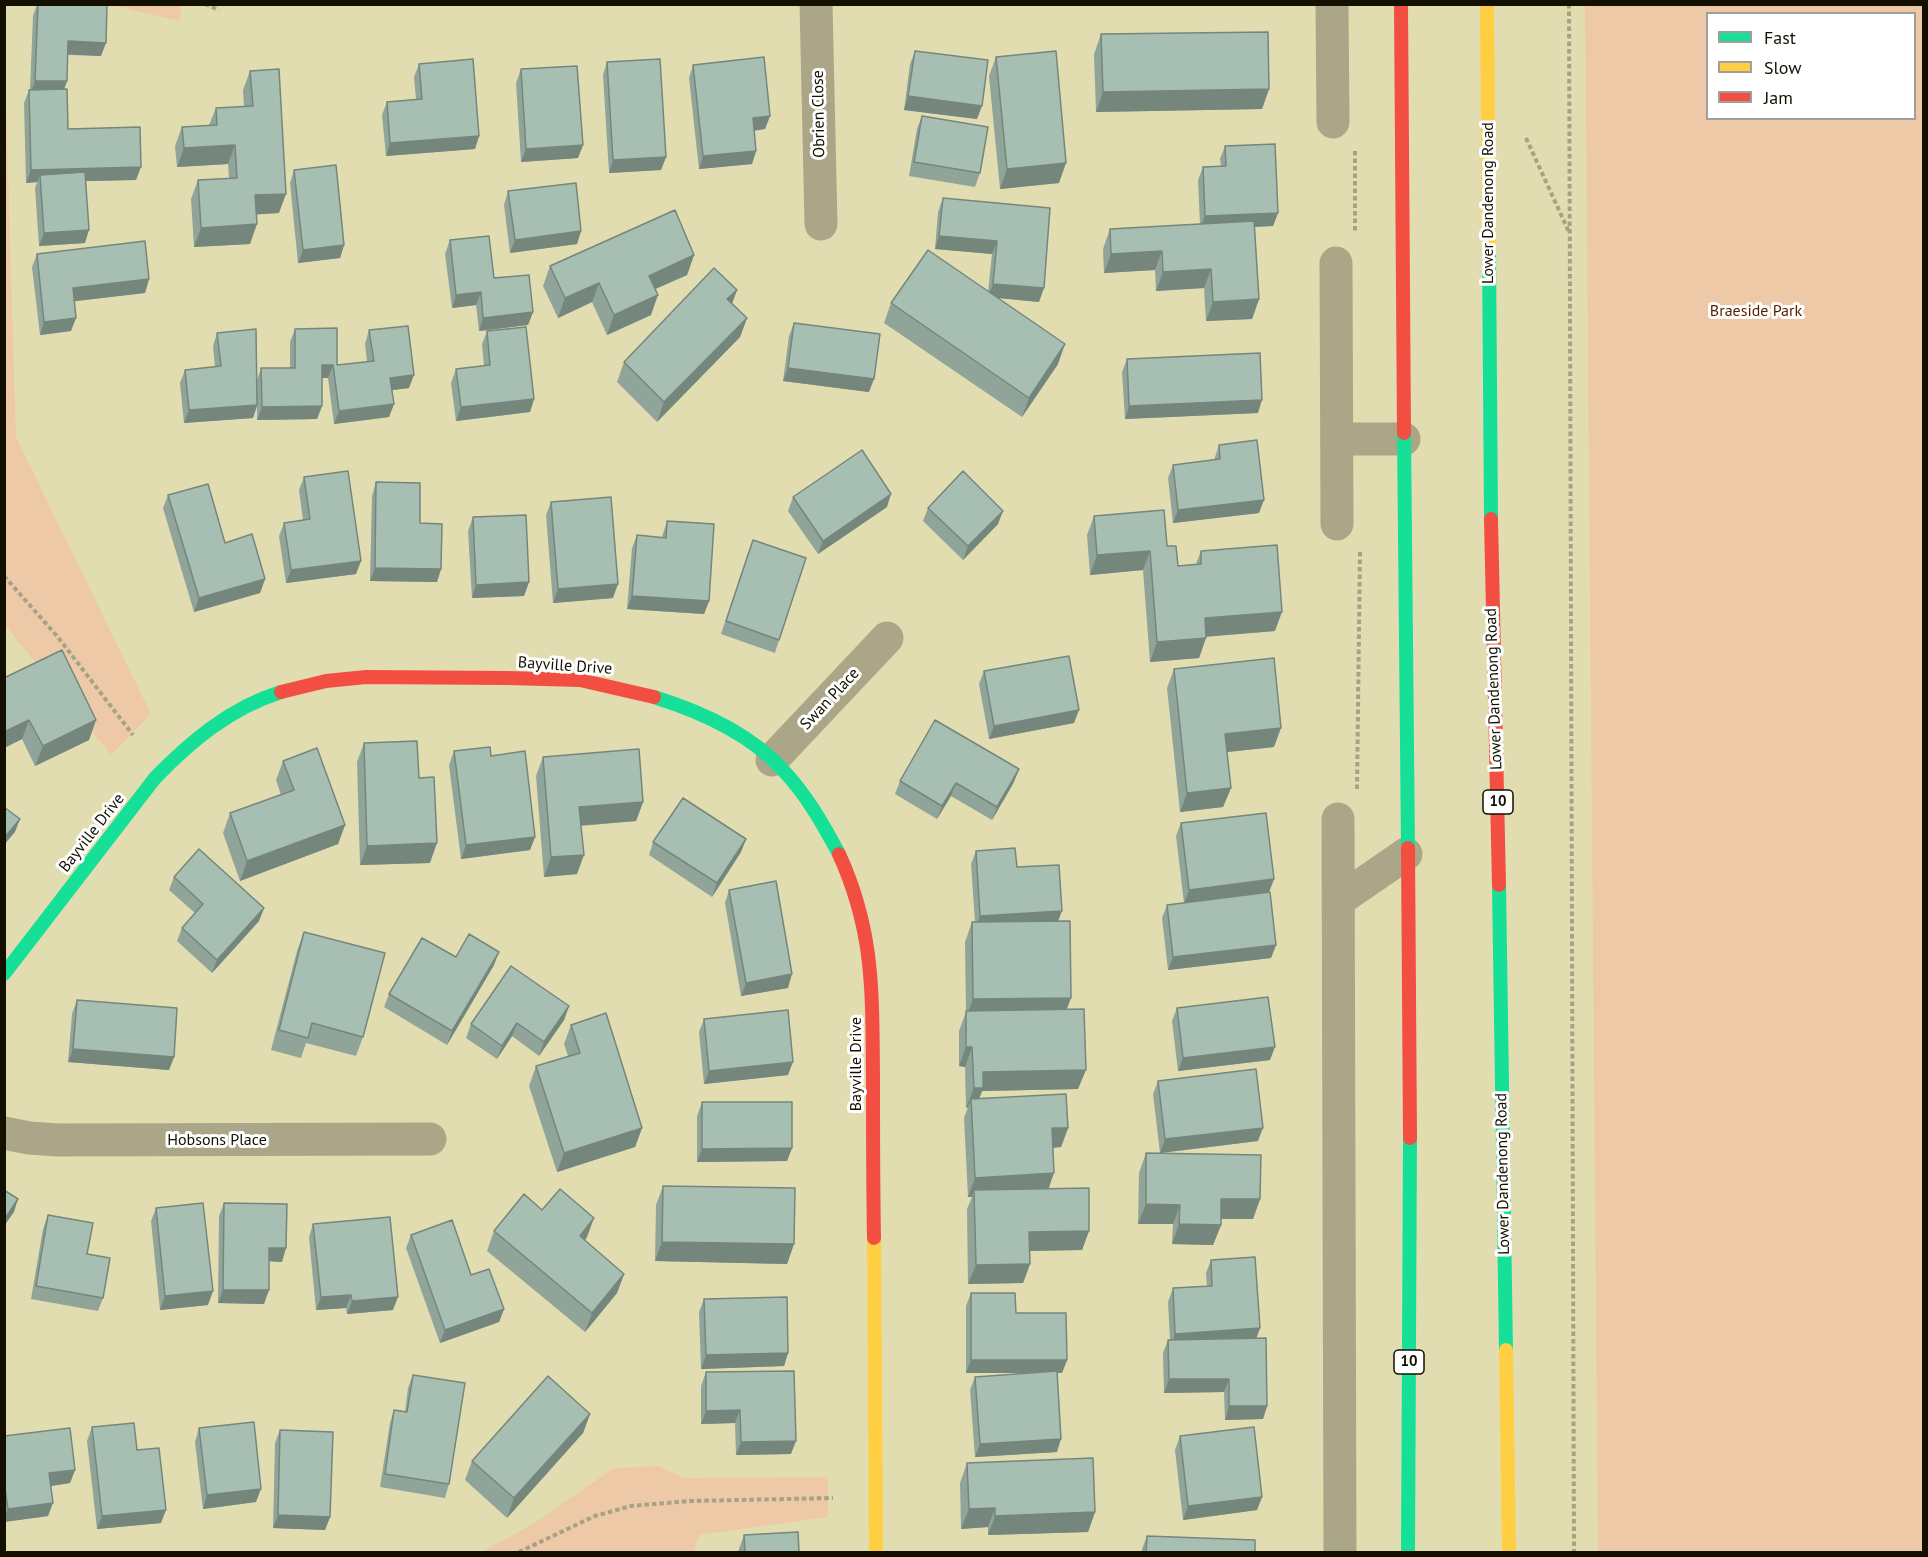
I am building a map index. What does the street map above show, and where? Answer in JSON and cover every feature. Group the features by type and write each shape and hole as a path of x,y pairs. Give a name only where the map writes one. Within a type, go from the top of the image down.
{"main road":[{"name":"10","path":"1401,4 1410,1154 1408,1552"},
{"name":"Lower Dandenong Road","path":"1487,4 1491,579 1498,786 1509,1552"},
{"name":"Bayville Drive","path":"4,974 155,778 179,752 213,725 244,706 280,691 314,683 355,678 580,680 615,685 653,695 689,709 735,734 772,760 803,795 834,842 852,882 865,924 871,959 876,1552"}],"street":[{"name":"Obrien Close","path":"816,4 821,224"},
{"path":"1332,4 1333,122"},
{"path":"1336,263 1337,520"},
{"path":"1336,439 1404,439"},
{"name":"Swan Place","path":"772,760 887,638"},
{"path":"1338,819 1342,1546"},
{"path":"1339,900 1406,854"},
{"name":"Hobsons Place","path":"4,1133 58,1140 430,1139"}],"path":[{"path":"205,4 219,10"},
{"path":"1569,4 1574,1552"},
{"path":"1333,122 1354,123 1355,248 1336,263"},
{"path":"1526,138 1570,234"},
{"path":"1337,520 1353,518 1358,522 1360,531 1357,793"},
{"path":"4,576 57,636 133,735"},
{"path":"519,1552 595,1516 631,1506 690,1501 833,1498"}],"green space":[{"path":"182,4 179,21 111,5"},
{"name":"Braeside Park","path":"1585,5 1923,5 1923,1552 1598,1552"},
{"path":"4,40 16,437 151,714 111,755 5,625"},
{"path":"659,1466 683,1478 828,1477 828,1517 699,1535 694,1552 482,1552 534,1523 614,1468"}],"building":[{"path":"38,4 107,5 106,43 68,41 67,81 35,81"},
{"path":"1268,32 1269,89 1103,92 1101,34"},
{"path":"915,51 988,60 982,106 908,96"},
{"path":"1056,51 1066,163 1007,169 996,57"},
{"path":"764,57 770,116 753,118 756,151 703,156 693,65"},
{"path":"473,59 479,136 390,143 387,102 422,99 419,64"},
{"path":"660,59 666,157 613,160 607,62"},
{"path":"577,66 583,145 526,149 521,69"},
{"path":"279,69 286,194 255,195 257,224 201,228 198,180 237,178 235,145 184,148 182,127 217,125 216,108 253,106 250,71"},
{"path":"67,89 68,129 140,127 141,167 31,170 29,90"},
{"path":"922,116 988,127 980,173 914,162"},
{"path":"1275,144 1278,213 1205,216 1203,167 1226,166 1225,146"},
{"path":"336,165 344,245 303,250 294,170"},
{"path":"85,172 89,230 44,233 40,175"},
{"path":"576,183 581,231 515,240 508,191"},
{"path":"943,198 1050,208 1044,288 993,284 997,241 939,236"},
{"path":"675,210 694,255 649,276 658,295 614,315 599,283 565,298 550,266"},
{"path":"1254,221 1259,299 1213,302 1211,269 1163,272 1162,251 1111,254 1110,229"},
{"path":"489,236 494,278 529,275 533,312 483,318 481,292 456,295 450,240"},
{"path":"145,241 149,279 73,288 76,318 44,322 37,254"},
{"path":"928,250 1065,344 1029,398 891,303"},
{"path":"714,268 737,290 727,299 747,318 664,402 624,362"},
{"path":"794,323 880,334 874,379 788,368"},
{"path":"408,326 414,375 390,378 394,404 339,411 333,365 322,365 322,406 262,407 261,368 295,368 295,329 337,328 337,365 374,361 369,330"},
{"path":"526,327 534,399 461,407 456,369 490,365 487,331"},
{"path":"256,329 257,405 189,410 185,370 221,366 217,333"},
{"path":"1260,353 1262,400 1129,406 1127,359"},
{"path":"1257,440 1264,500 1178,510 1173,465 1220,459 1219,445"},
{"path":"862,450 891,494 823,541 793,497"},
{"path":"348,471 361,561 291,570 284,523 310,519 304,477"},
{"path":"963,471 1003,511 968,546 928,508"},
{"path":"376,482 420,483 420,523 442,524 441,569 375,568"},
{"path":"208,484 225,543 252,534 265,579 199,598 168,495"},
{"path":"611,497 618,584 558,589 551,502"},
{"path":"1164,510 1167,546 1176,546 1178,566 1201,564 1201,551 1277,545 1282,612 1205,618 1206,638 1157,642 1150,551 1097,555 1094,516"},
{"path":"526,515 529,582 476,585 473,517"},
{"path":"667,521 714,524 709,601 632,596 637,535 666,538"},
{"path":"753,540 806,558 779,640 726,621"},
{"path":"62,650 96,720 43,746 29,720 4,732 4,674 6,677"},
{"path":"1069,656 1079,710 994,726 984,671"},
{"path":"1274,658 1281,728 1225,734 1231,788 1187,793 1174,669"},
{"path":"935,720 1019,769 997,807 956,783 942,806 900,781"},
{"path":"417,741 419,778 434,777 437,843 367,846 364,743"},
{"path":"490,747 491,756 525,751 535,837 466,845 454,751"},
{"path":"317,748 345,825 247,861 230,813 294,790 283,761"},
{"path":"639,749 643,802 579,807 584,855 551,857 543,757"},
{"path":"683,798 746,839 717,883 653,842"},
{"path":"4,807 20,819 4,838"},
{"path":"1266,813 1274,879 1189,890 1181,823"},
{"path":"1015,848 1017,867 1059,865 1062,911 980,916 976,851"},
{"path":"199,849 264,908 217,960 182,928 203,904 174,877"},
{"path":"776,881 792,974 746,983 729,890"},
{"path":"1270,892 1276,945 1173,957 1167,905"},
{"path":"1070,921 1071,998 973,999 972,922"},
{"path":"304,932 385,953 363,1037 312,1023 308,1038 279,1030"},
{"path":"469,934 499,952 452,1031 389,994 422,938 456,957"},
{"path":"511,966 569,1006 544,1042 517,1023 502,1046 471,1024"},
{"path":"1268,997 1275,1047 1183,1058 1177,1008"},
{"path":"77,1000 177,1008 174,1057 73,1049"},
{"path":"1084,1009 1086,1070 983,1072 983,1088 974,1088 972,1047 966,1047 966,1011"},
{"path":"788,1010 793,1062 709,1071 704,1019"},
{"path":"606,1013 642,1128 564,1153 536,1066 580,1053 571,1025"},
{"path":"1256,1069 1263,1128 1165,1139 1158,1081"},
{"path":"1066,1094 1068,1128 1052,1128 1054,1173 975,1178 971,1099"},
{"path":"702,1102 792,1102 792,1148 702,1149"},
{"path":"1146,1153 1261,1155 1260,1199 1221,1199 1221,1225 1179,1224 1180,1205 1146,1204"},
{"path":"663,1186 795,1188 794,1244 662,1242"},
{"path":"1089,1188 1089,1231 1029,1232 1030,1264 976,1265 974,1190"},
{"path":"560,1189 594,1218 580,1236 624,1274 592,1313 494,1231 524,1194 542,1210"},
{"path":"4,1190 18,1199 4,1220"},
{"path":"203,1203 213,1291 165,1296 156,1208"},
{"path":"224,1203 287,1204 286,1248 269,1248 269,1290 223,1290"},
{"path":"48,1215 93,1223 87,1254 110,1258 103,1298 36,1286"},
{"path":"390,1217 398,1297 352,1301 351,1295 321,1297 313,1224"},
{"path":"452,1220 471,1275 489,1269 504,1309 445,1330 411,1235"},
{"path":"1255,1257 1260,1328 1175,1334 1173,1288 1212,1286 1211,1260"},
{"path":"971,1293 1015,1293 1016,1313 1066,1313 1067,1360 971,1360"},
{"path":"787,1297 788,1353 706,1355 704,1299"},
{"path":"1266,1338 1267,1406 1229,1406 1229,1379 1169,1379 1168,1340"},
{"path":"794,1371 796,1441 741,1442 740,1410 706,1411 706,1372"},
{"path":"1057,1371 1061,1439 980,1444 975,1377"},
{"path":"413,1375 465,1383 449,1484 385,1474 394,1410 407,1412"},
{"path":"548,1376 590,1414 514,1498 472,1461"},
{"path":"254,1422 261,1489 207,1495 199,1428"},
{"path":"134,1423 137,1450 159,1448 166,1510 102,1516 92,1427"},
{"path":"1254,1427 1262,1497 1188,1506 1180,1436"},
{"path":"70,1428 75,1470 49,1473 53,1503 8,1509 4,1482 4,1436"},
{"path":"280,1430 333,1432 330,1517 278,1515"},
{"path":"1093,1458 1095,1512 995,1516 995,1508 969,1509 967,1463"},
{"path":"798,1532 799,1552 745,1552 744,1535"},
{"path":"1147,1536 1255,1540 1255,1552 1146,1552"}],"traffic: fast":[{"path":"1489,249 1491,519"},
{"path":"1404,433 1408,848"},
{"path":"4,974 155,778 197,739 228,716 281,692"},
{"path":"654,697 723,725 769,756 806,799 839,854"},
{"path":"1499,885 1506,1350"},
{"path":"1408,1552 1410,1138"}],"traffic: slow":[{"path":"1487,4 1489,249"},
{"path":"874,1238 876,1552"},
{"path":"1506,1350 1509,1552"}],"traffic: jam":[{"path":"1401,4 1404,433"},
{"path":"1491,519 1499,885"},
{"path":"281,692 326,681 366,677 507,678 580,680 654,697"},
{"path":"1408,848 1410,1138"},
{"path":"839,854 859,911 869,964 872,1019 874,1238"}]}
